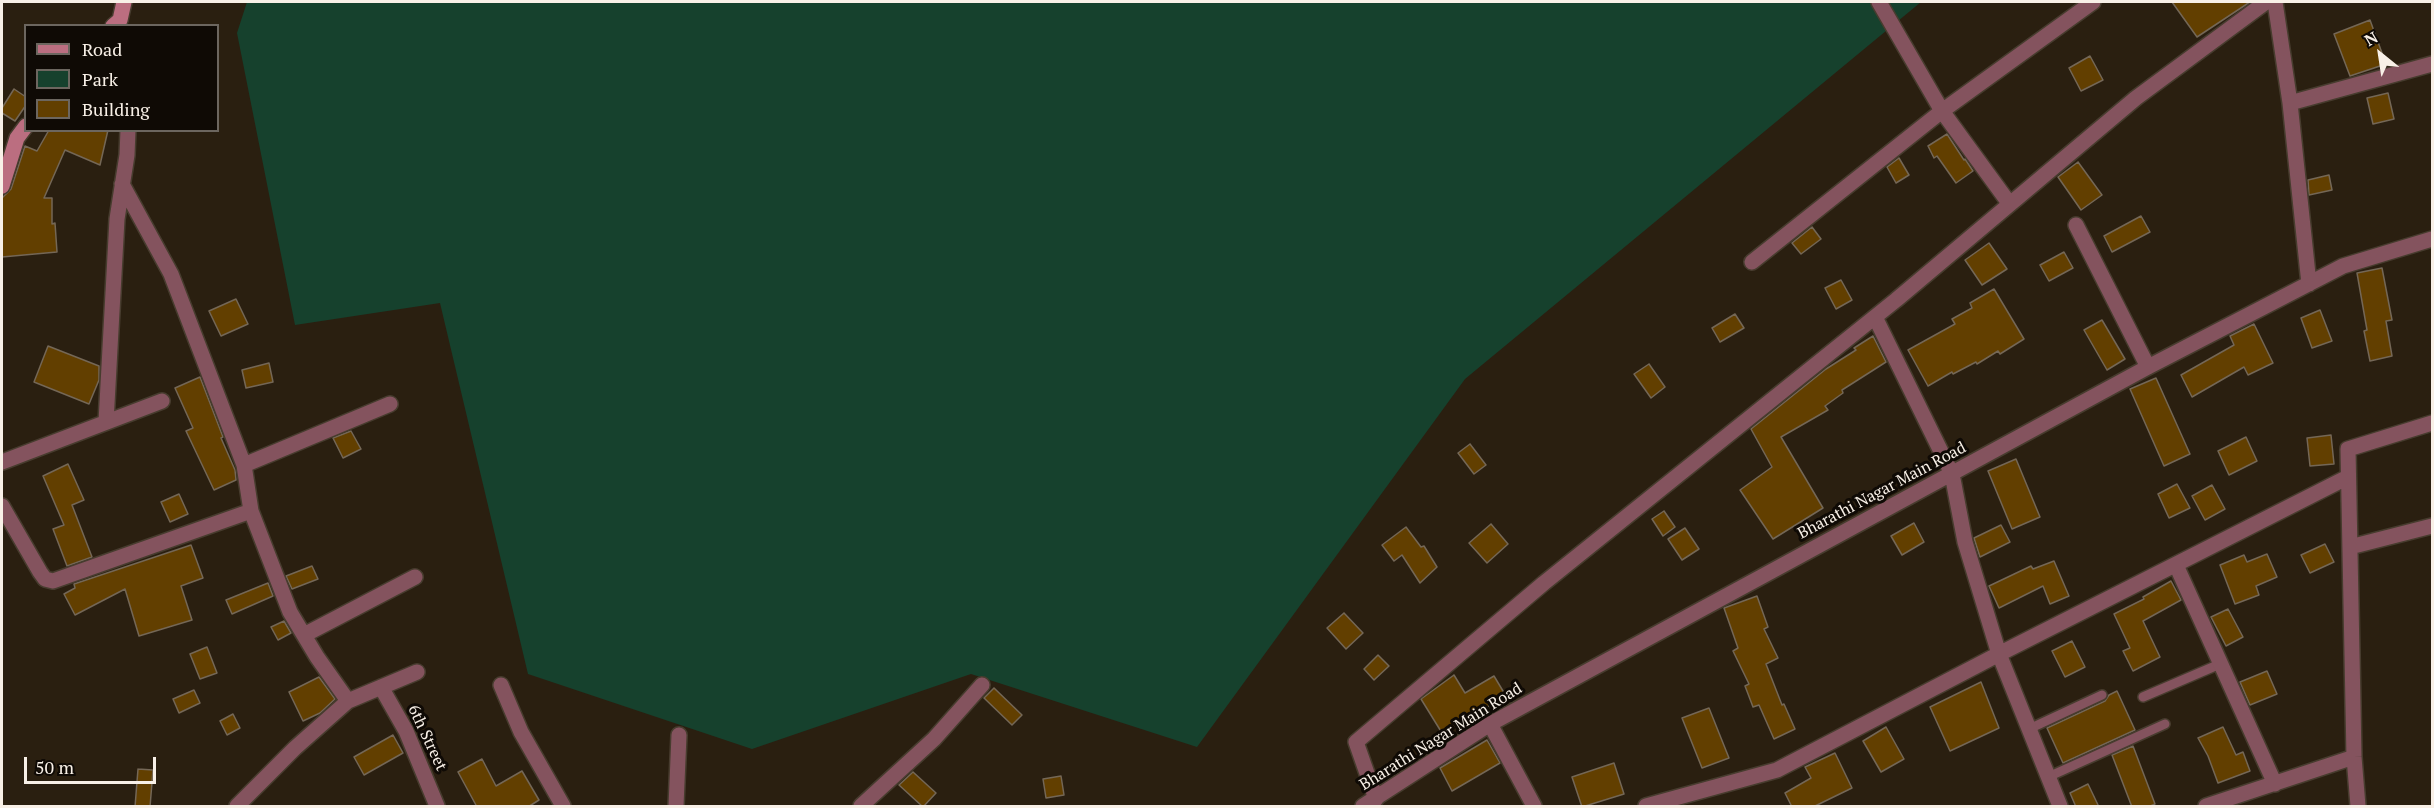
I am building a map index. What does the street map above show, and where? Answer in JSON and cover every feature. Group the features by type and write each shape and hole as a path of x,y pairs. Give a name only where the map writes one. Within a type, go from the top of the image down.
{"street":[{"path":"118,24 124,2"},
{"path":"1879,2 1942,111 2009,203"},
{"path":"1752,262 1942,111 2093,2"},
{"path":"1370,803 1356,742 1544,583 1875,317 2136,98 2266,2"},
{"path":"2275,2 2290,103 2309,284"},
{"path":"2290,103 2433,64"},
{"path":"2,186 17,138 24,129"},
{"path":"106,422 117,219 128,132"},
{"path":"122,184 171,274 244,465 250,511 290,612 348,701"},
{"path":"2076,225 2148,367"},
{"name":"Bharathi Nagar Main Road","path":"1370,803 1490,724 2148,367 2343,266 2433,239"},
{"path":"1875,317 1952,474 1965,542 1999,654 2060,807"},
{"path":"2,462 162,401"},
{"path":"244,465 390,404"},
{"path":"2358,807 2354,758 2348,449 2433,423"},
{"path":"1646,807 1777,770 1999,654 2348,477"},
{"path":"2,506 40,572 45,579 53,581 250,511"},
{"path":"2350,547 2433,526"},
{"path":"2176,565 2274,784"},
{"path":"304,635 414,576"},
{"path":"237,807 295,747 348,701 417,672"},
{"path":"861,807 934,739 982,685"},
{"path":"501,686 521,732 563,807"},
{"name":"6th Street","path":"381,687 411,740 437,807"},
{"path":"1490,724 1534,807"},
{"path":"676,807 679,735"},
{"path":"2206,807 2354,758"}],"lane":[{"path":"2143,697 2220,664"},
{"path":"2029,729 2102,695"},
{"path":"2048,777 2165,724"}],"green space":[{"path":"247,2 1921,2 1465,379 1197,747 971,674 752,749 528,674 440,303 295,325 237,33"}],"building":[{"path":"2172,2 2250,2 2197,37"},
{"path":"2370,20 2386,64 2350,76 2334,34"},
{"path":"2090,56 2103,80 2081,91 2069,68"},
{"path":"14,89 24,96 24,108 15,121 2,113 2,108"},
{"path":"2388,93 2394,119 2373,124 2367,98"},
{"path":"48,132 108,132 100,165 65,150 44,198 52,198 52,224 55,223 57,252 2,257 2,198 11,189 25,146 37,151"},
{"path":"1947,134 1973,171 1956,183 1937,156 1934,158 1928,146"},
{"path":"1899,158 1909,175 1896,183 1887,167"},
{"path":"2078,162 2102,195 2081,210 2058,177"},
{"path":"2329,175 2332,190 2309,195 2308,180"},
{"path":"2141,216 2150,232 2112,252 2104,236"},
{"path":"1812,227 1821,239 1801,254 1792,243"},
{"path":"1989,243 2007,269 1982,285 1965,260"},
{"path":"2064,252 2073,268 2049,281 2040,265"},
{"path":"2382,268 2392,320 2386,321 2392,356 2370,361 2357,273"},
{"path":"1841,280 1852,300 1836,309 1825,288"},
{"path":"1994,289 2024,339 2000,354 1998,351 1977,364 1976,362 1953,374 1952,372 1928,386 1908,350 1955,324 1952,319 1972,308 1970,303"},
{"path":"236,299 248,324 221,336 209,311"},
{"path":"2320,310 2332,341 2312,348 2301,318"},
{"path":"1735,314 1744,328 1720,342 1712,328"},
{"path":"2102,320 2125,359 2107,370 2084,330"},
{"path":"2254,324 2273,363 2248,375 2244,367 2192,397 2181,375 2234,345 2230,336"},
{"path":"1873,336 1886,362 1842,390 1843,393 1825,406 1828,410 1781,437 1823,508 1773,539 1740,490 1772,467 1751,429 1826,369"},
{"path":"48,346 99,366 99,380 89,404 34,382"},
{"path":"269,363 273,382 246,388 242,370"},
{"path":"1649,364 1665,387 1651,398 1634,374"},
{"path":"200,377 223,437 221,438 235,470 236,480 214,490 186,431 193,428 175,388"},
{"path":"2156,378 2190,454 2164,466 2130,389"},
{"path":"351,431 361,449 343,458 333,438"},
{"path":"2331,435 2334,464 2310,466 2307,438"},
{"path":"2246,437 2257,461 2229,475 2218,451"},
{"path":"1470,444 1486,465 1474,474 1458,453"},
{"path":"2016,459 2040,517 2012,529 1988,471"},
{"path":"68,464 84,500 72,505 92,557 67,566 53,529 64,525 43,476"},
{"path":"2177,484 2190,508 2169,518 2158,494"},
{"path":"2212,485 2225,509 2205,520 2192,496"},
{"path":"179,494 188,514 170,522 161,502"},
{"path":"1664,511 1675,527 1663,536 1652,519"},
{"path":"1914,523 1924,542 1902,555 1891,536"},
{"path":"1491,524 1508,544 1487,563 1469,543"},
{"path":"2001,525 2010,542 1980,557 1974,538"},
{"path":"1406,527 1421,547 1424,546 1437,567 1420,583 1402,555 1394,561 1382,545"},
{"path":"1685,528 1699,549 1682,560 1668,539"},
{"path":"2325,544 2334,562 2310,573 2301,555"},
{"path":"191,545 203,578 181,586 192,620 139,636 125,589 75,615 64,594 75,588 74,584"},
{"path":"2267,554 2277,577 2256,586 2259,595 2235,604 2220,565 2244,555 2247,562"},
{"path":"2054,561 2069,596 2050,604 2043,586 1999,608 1989,586 2031,566 2033,569"},
{"path":"312,566 318,579 292,589 286,576"},
{"path":"2171,581 2181,600 2143,621 2160,657 2133,671 2123,651 2130,648 2114,614 2144,599 2143,597"},
{"path":"268,583 273,596 232,614 226,600"},
{"path":"1757,596 1768,627 1764,629 1778,658 1766,664 1782,705 1784,704 1795,729 1774,739 1759,705 1753,707 1745,686 1749,684 1733,651 1738,648 1724,608"},
{"path":"2228,609 2243,637 2226,646 2211,617"},
{"path":"1344,613 1363,633 1346,649 1327,628"},
{"path":"284,621 291,633 278,640 271,627"},
{"path":"2072,641 2085,667 2065,677 2052,651"},
{"path":"207,647 217,673 200,679 190,654"},
{"path":"1378,655 1389,666 1374,680 1364,669"},
{"path":"2267,671 2277,694 2250,705 2240,682"},
{"path":"1454,675 1465,693 1494,676 1506,696 1442,733 1421,699"},
{"path":"319,677 335,699 320,713 303,721 289,692"},
{"path":"1981,682 1999,728 1950,751 1930,707"},
{"path":"994,688 1022,715 1012,725 984,698"},
{"path":"194,690 200,703 179,713 173,699"},
{"path":"2117,691 2135,730 2063,763 2047,728 2105,701 2109,695"},
{"path":"1709,708 1729,758 1702,768 1682,718"},
{"path":"233,714 240,728 227,735 220,721"},
{"path":"1886,727 1904,759 1881,772 1863,741"},
{"path":"2223,727 2236,755 2243,752 2250,771 2218,783 2208,756 2198,738"},
{"path":"393,735 403,753 364,775 354,757"},
{"path":"1487,740 1500,763 1452,791 1440,768"},
{"path":"2133,746 2155,804 2148,807 2132,807 2112,755"},
{"path":"1835,753 1852,788 1813,807 1792,807 1785,793 1811,778 1805,767"},
{"path":"482,759 496,786 522,771 539,800 528,807 477,807 458,772"},
{"path":"1614,763 1624,794 1582,807 1572,777"},
{"path":"138,769 153,770 150,807 135,807"},
{"path":"913,772 936,793 923,807 899,785"},
{"path":"1061,776 1064,795 1046,798 1043,779"},
{"path":"2088,784 2099,807 2076,807 2070,793"}]}
